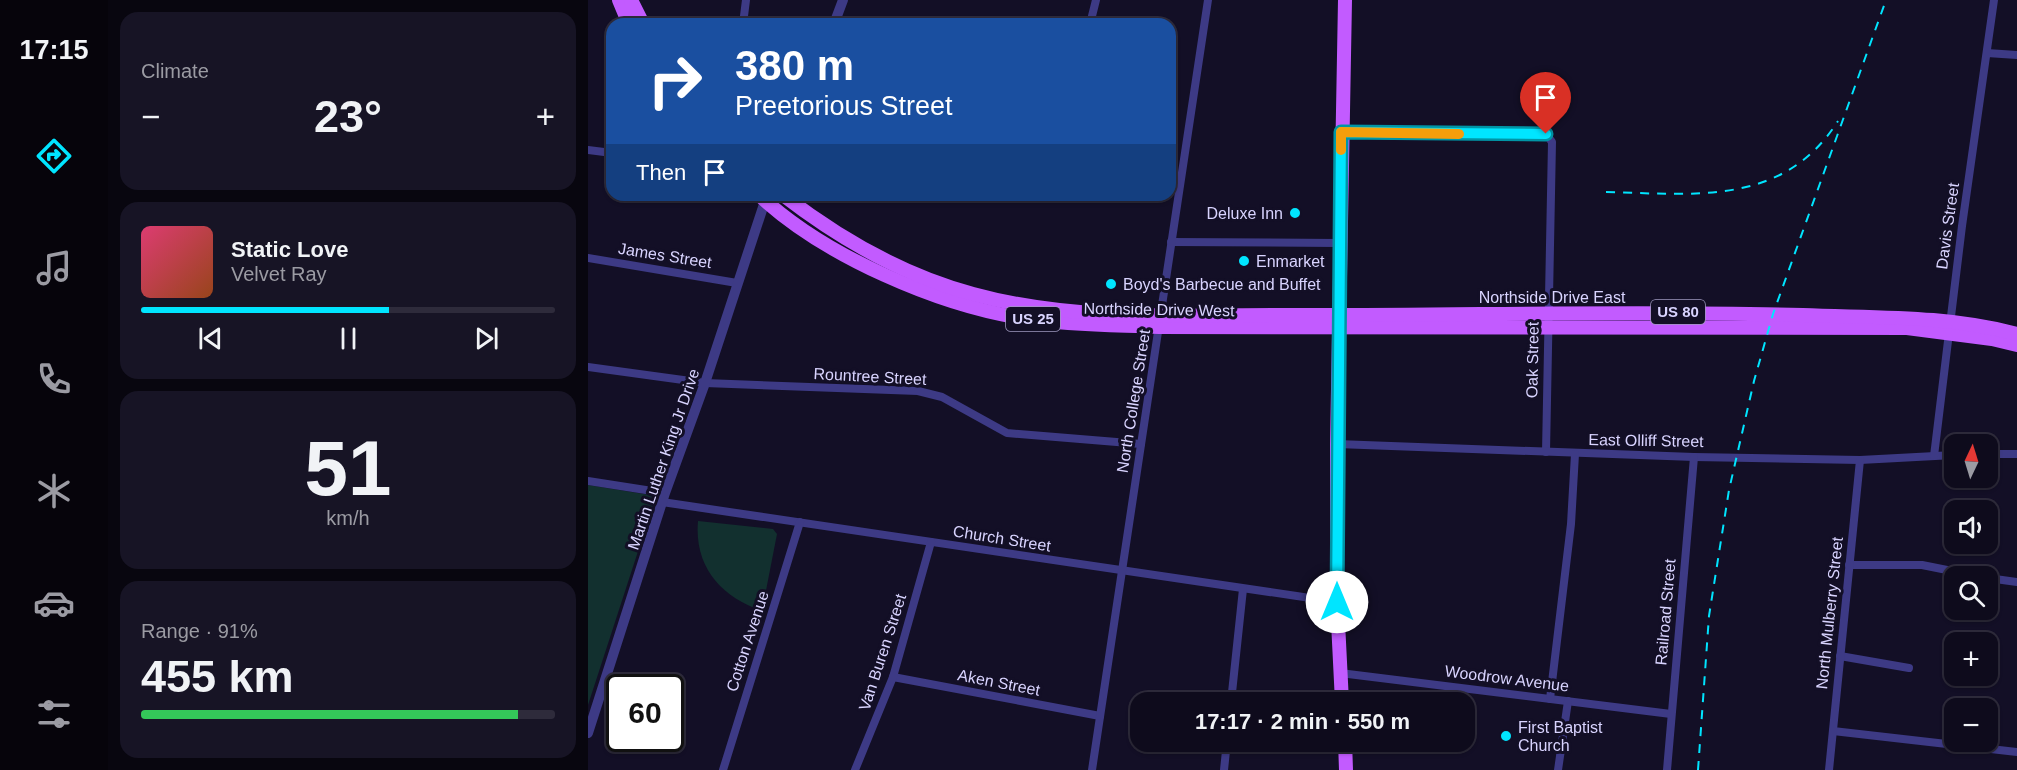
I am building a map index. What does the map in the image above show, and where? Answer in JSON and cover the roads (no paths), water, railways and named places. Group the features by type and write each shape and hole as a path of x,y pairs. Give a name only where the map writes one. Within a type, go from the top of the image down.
{"main road":[{"path":"619,0 626,18"},
{"path":"631,0 640,18"},
{"path":"1341,692 1337,602 1336,444 1338,243 1345,0"},
{"name":"Northside Drive West","path":"769,201 805,229 866,265 910,286 960,303 1025,318 1078,324 1160,321 1338,321"},
{"name":"Northside Drive West","path":"791,201 820,224 862,249 906,271 971,294 1037,308 1160,321"},
{"name":"Northside Drive East","path":"1338,321 1547,319 1907,328 1949,326 2017,334"},
{"name":"Northside Drive East","path":"1949,326 2017,345"},
{"path":"1345,752 1346,770"}],"street":[{"path":"744,18 746,0"},
{"path":"836,18 843,0"},
{"path":"1091,18 1096,0"},
{"name":"North College Street","path":"1092,770 1208,0"},
{"name":"Davis Street","path":"1934,456 1949,326 1994,0"},
{"path":"1987,53 2017,55"},
{"name":"Oak Street","path":"1341,132 1546,134 1552,142 1546,452"},
{"path":"588,150 606,152"},
{"name":"Martin Luther King Jr Drive","path":"588,733 663,498 705,383 763,201"},
{"path":"1172,242 1338,243"},
{"name":"James Street","path":"588,258 737,283"},
{"name":"Rountree Street","path":"588,367 705,383 918,391 942,397 1007,433 1141,444"},
{"name":"East Olliff Street","path":"1336,444 1694,457 1860,459 1944,456"},
{"path":"1551,699 1571,524 1575,454"},
{"path":"1998,454 2017,454"},
{"name":"Railroad Street","path":"1667,770 1694,457"},
{"name":"North Mulberry Street","path":"1829,770 1860,459"},
{"name":"Church Street","path":"588,481 663,498 800,522 1337,602"},
{"name":"Cotton Avenue","path":"723,770 800,522"},
{"name":"Van Buren Street","path":"855,770 893,677 931,542"},
{"path":"1849,565 1922,565 1944,569"},
{"path":"1998,579 2017,582"},
{"path":"1232,692 1243,589"},
{"path":"1840,656 1909,668"},
{"name":"Woodrow Avenue","path":"1340,673 1671,714"},
{"name":"Aken Street","path":"893,677 1100,716"},
{"path":"1558,770 1568,701"},
{"path":"1833,731 2017,752"},
{"path":"1224,770 1226,752"}],"railway":[{"path":"1698,770 1709,616 1729,490 1754,381 1773,314 1886,0"},
{"path":"1606,192 1704,193 1734,190 1764,182 1791,169 1816,149 1838,121"}],"place":[{"name":"Deluxe Inn","path":"1295,213"},
{"name":"Enmarket","path":"1244,261"},
{"name":"Boyd's Barbecue and Buffet","path":"1111,284"},
{"name":"First Baptist Church","path":"1506,736"}]}
